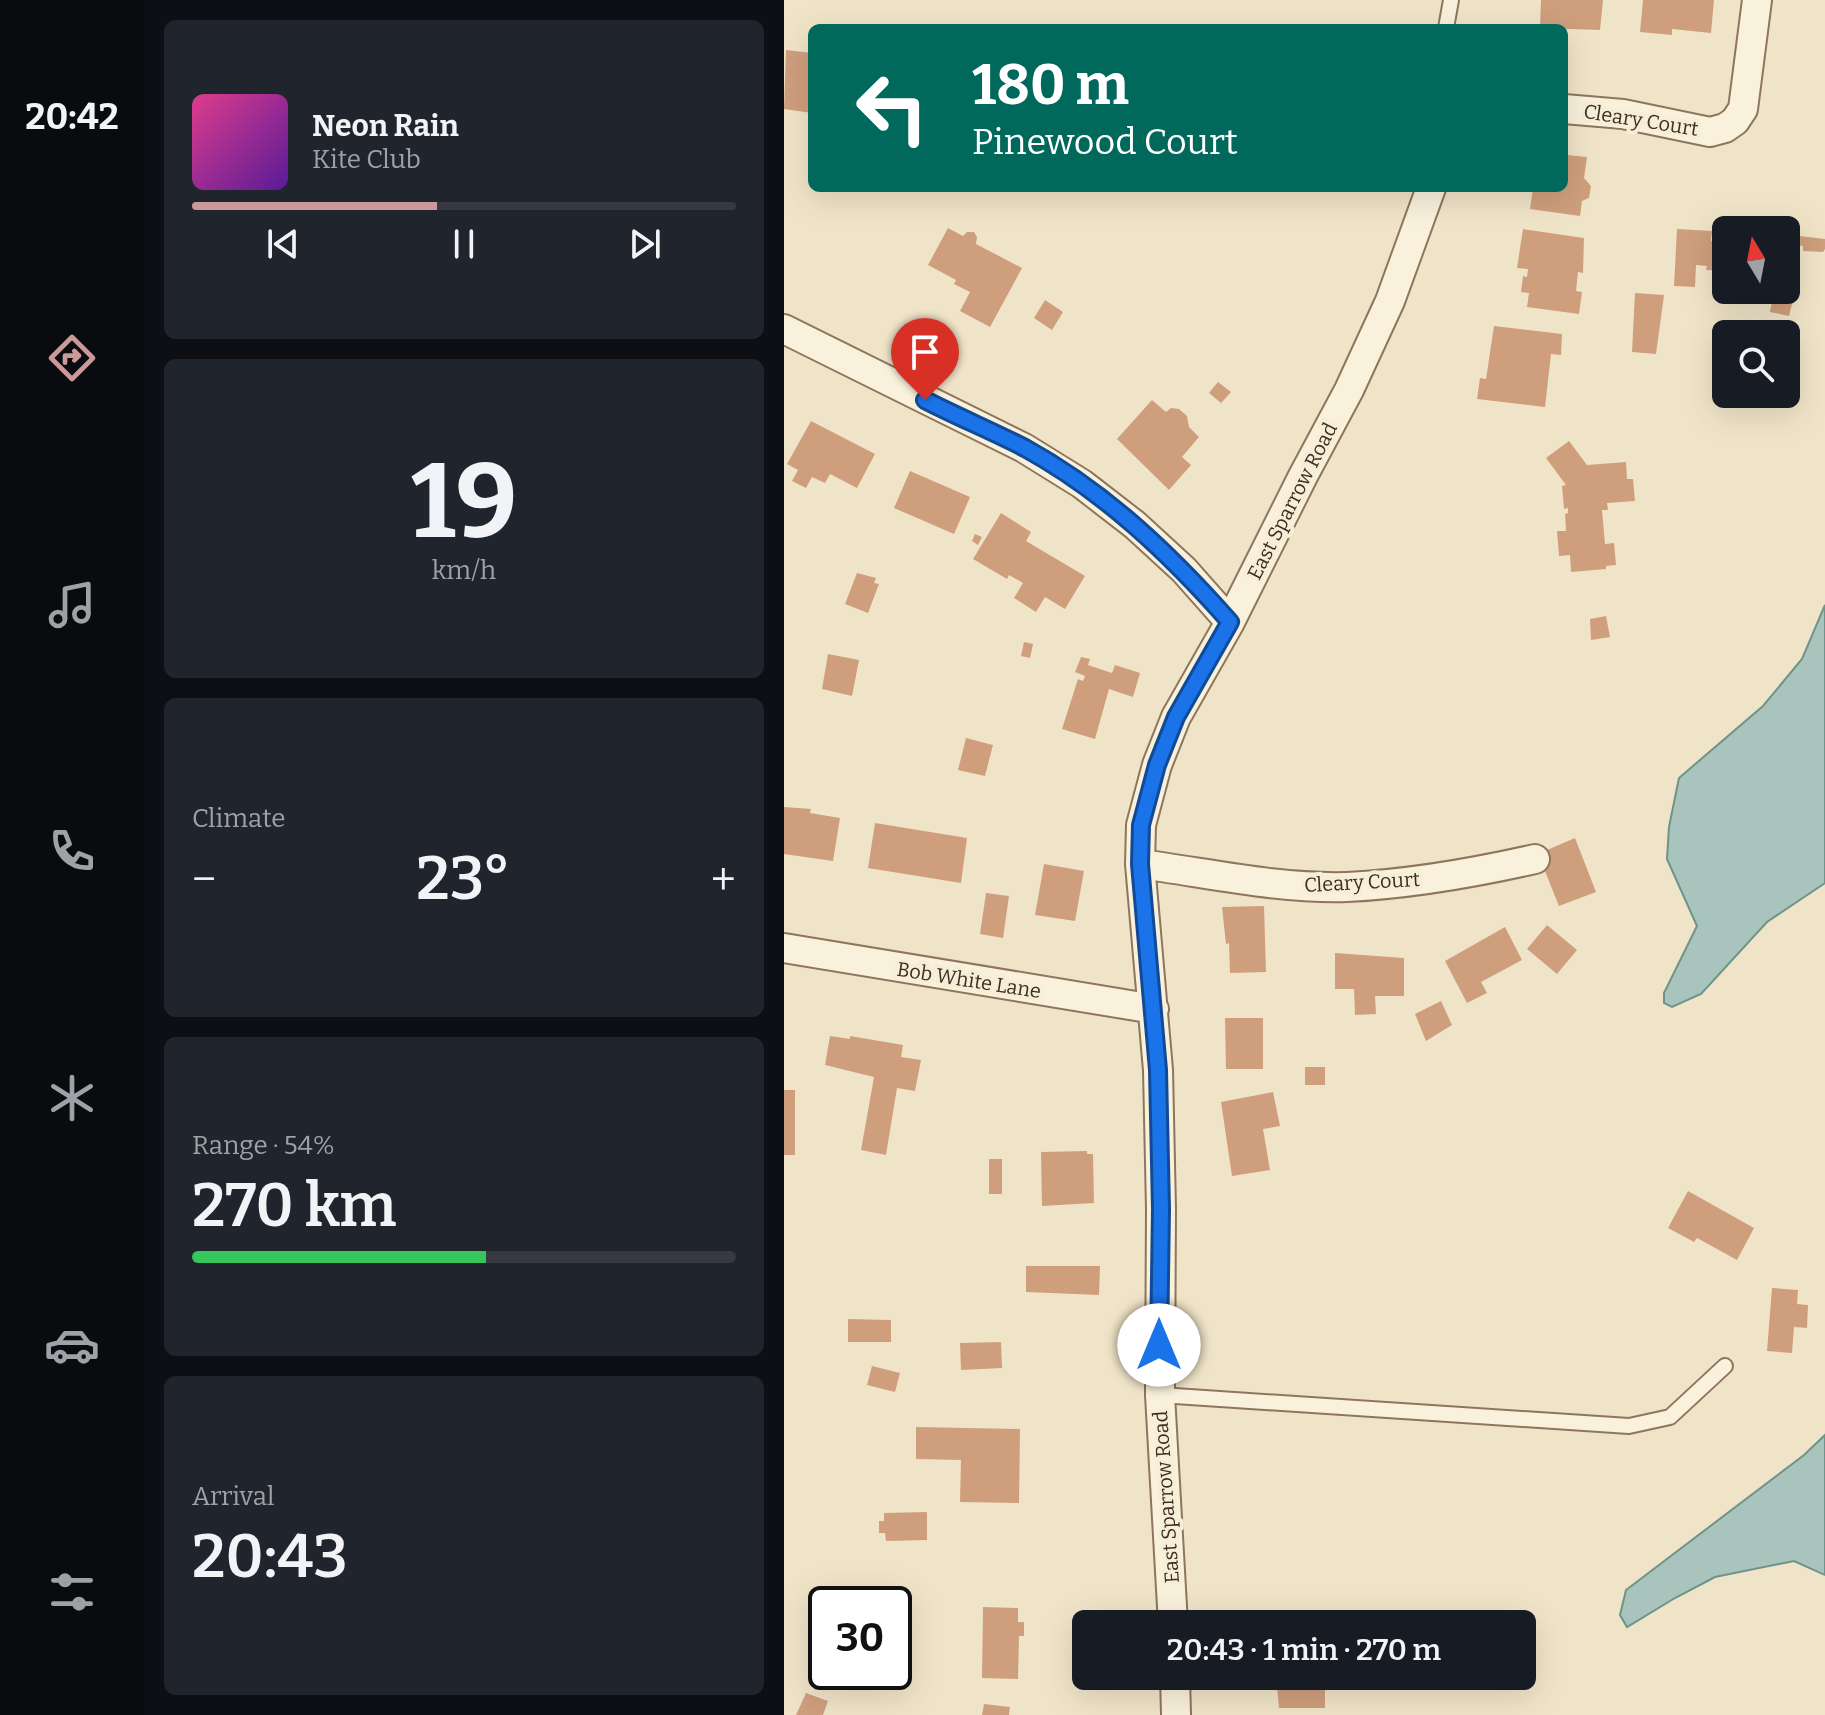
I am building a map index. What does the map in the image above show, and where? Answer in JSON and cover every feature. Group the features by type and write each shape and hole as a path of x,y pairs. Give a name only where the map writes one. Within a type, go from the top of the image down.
{"street":[{"name":"Cleary Court","path":"1568,109 1623,114 1710,132 1725,128 1735,121 1743,109 1757,0"},
{"name":"East Sparrow Road","path":"1172,1610 1160,1395 1161,1209 1154,1009 1140,864 1141,825 1157,765 1176,717 1230,622 1349,390 1390,301 1430,192"},
{"path":"784,329 1024,448 1082,484 1175,561 1230,622"},
{"name":"Cleary Court","path":"1140,864 1299,886 1347,887 1457,876 1535,859"},
{"name":"Bob White Lane","path":"784,948 1154,1009"},
{"path":"1175,1690 1176,1715"}],"lane":[{"path":"1447,24 1451,0"},
{"path":"1160,1395 1629,1426 1670,1417 1725,1366"}],"water":[{"path":"1825,605 1825,883 1767,922 1701,994 1672,1007 1664,1003 1664,993 1697,926 1667,859 1669,827 1679,778 1763,706 1802,659"},
{"path":"1825,1435 1825,1575 1794,1561 1715,1577 1627,1627 1620,1615 1626,1590 1804,1455"}],"building":[{"path":"1541,0 1603,0 1600,30 1568,29 1568,24 1540,24"},
{"path":"1643,0 1714,0 1711,33 1672,29 1672,35 1640,32"},
{"path":"786,50 808,53 808,112 784,109"},
{"path":"1568,155 1587,157 1584,178 1591,186 1589,198 1582,201 1580,216 1530,209 1532,192 1568,192"},
{"path":"948,228 963,236 974,232 976,244 1022,268 990,327 960,311 970,292 954,284 956,280 928,265"},
{"path":"1523,229 1584,238 1583,273 1578,272 1576,291 1582,292 1579,314 1527,307 1529,293 1521,292 1523,276 1527,277 1528,269 1517,268"},
{"path":"1677,229 1712,231 1712,270 1706,270 1707,266 1696,265 1695,287 1674,286"},
{"path":"1800,236 1825,239 1823,252 1803,251 1803,246 1800,246"},
{"path":"1635,293 1664,295 1656,354 1632,352"},
{"path":"1045,300 1063,312 1052,330 1034,318"},
{"path":"1772,304 1792,304 1789,316 1770,312"},
{"path":"1494,326 1562,334 1561,355 1551,354 1545,407 1477,399 1480,378 1486,379"},
{"path":"1218,382 1231,392 1221,403 1209,393"},
{"path":"1152,400 1166,412 1171,408 1179,409 1187,416 1189,427 1199,437 1182,457 1191,465 1169,490 1117,439"},
{"path":"811,421 875,454 857,488 830,474 825,483 812,477 806,488 792,481 798,470 787,464"},
{"path":"1569,441 1587,465 1626,462 1627,479 1633,479 1635,501 1607,503 1608,510 1602,510 1605,544 1614,543 1616,565 1606,566 1606,569 1571,572 1570,555 1559,556 1557,531 1566,531 1565,514 1568,513 1568,508 1564,509 1562,486 1566,485 1546,458"},
{"path":"910,471 970,497 954,534 894,508"},
{"path":"1001,513 1031,532 1026,541 1085,576 1065,609 1045,597 1036,612 1014,598 1023,583 1009,575 1007,579 973,559"},
{"path":"975,534 982,537 978,545 972,541"},
{"path":"857,573 876,578 874,583 879,584 868,613 845,604"},
{"path":"1606,616 1610,637 1591,640 1590,619"},
{"path":"1024,642 1033,644 1030,658 1021,656"},
{"path":"828,654 859,660 852,696 822,689"},
{"path":"1081,657 1090,659 1088,665 1112,673 1115,665 1140,673 1133,697 1109,689 1095,739 1062,729 1078,679 1083,681 1085,676 1075,672"},
{"path":"966,738 993,745 985,776 958,770"},
{"path":"784,807 811,809 810,813 840,818 833,861 784,854"},
{"path":"875,823 967,838 961,883 868,868"},
{"path":"1575,838 1596,892 1559,906 1538,854"},
{"path":"1044,864 1084,871 1075,921 1035,915"},
{"path":"986,893 1009,896 1003,938 980,934"},
{"path":"1264,906 1266,972 1230,973 1229,943 1226,944 1222,907"},
{"path":"1547,925 1577,950 1557,974 1527,949"},
{"path":"1505,927 1522,960 1481,982 1487,993 1467,1003 1445,961"},
{"path":"1335,953 1404,958 1404,996 1375,996 1376,1014 1355,1015 1354,989 1335,989"},
{"path":"1441,1001 1452,1025 1426,1041 1415,1014"},
{"path":"1225,1018 1263,1018 1263,1069 1226,1069"},
{"path":"830,1036 850,1039 850,1036 903,1045 901,1057 921,1060 915,1091 897,1088 886,1155 861,1150 874,1077 825,1065"},
{"path":"1305,1067 1325,1067 1325,1085 1305,1085"},
{"path":"784,1090 795,1090 795,1155 784,1155"},
{"path":"1273,1092 1280,1126 1263,1129 1270,1170 1232,1176 1221,1102"},
{"path":"1087,1151 1087,1154 1093,1154 1094,1203 1042,1206 1041,1152"},
{"path":"989,1159 1002,1159 1002,1194 989,1194"},
{"path":"1688,1191 1754,1228 1737,1260 1697,1238 1694,1242 1668,1228"},
{"path":"1026,1266 1100,1266 1099,1295 1026,1292"},
{"path":"1772,1288 1798,1290 1797,1304 1808,1305 1807,1328 1794,1327 1792,1353 1767,1351"},
{"path":"848,1319 891,1320 891,1342 848,1342"},
{"path":"1001,1342 1002,1368 961,1370 960,1343"},
{"path":"872,1366 900,1373 895,1392 867,1385"},
{"path":"916,1427 1020,1429 1019,1503 960,1502 961,1460 916,1459"},
{"path":"927,1512 927,1540 886,1541 885,1533 879,1533 879,1521 884,1521 884,1513"},
{"path":"983,1607 1018,1608 1018,1622 1024,1622 1024,1636 1019,1636 1018,1679 982,1678"},
{"path":"1277,1690 1325,1690 1325,1708 1279,1708"},
{"path":"806,1693 828,1701 823,1715 796,1715"},
{"path":"984,1704 1010,1707 1009,1715 982,1715"}],"route":[{"path":"925,400 1024,448 1082,484 1135,525 1184,570 1230,622 1176,717 1157,765 1141,825 1140,864 1158,1070 1161,1209 1159,1345"}]}
